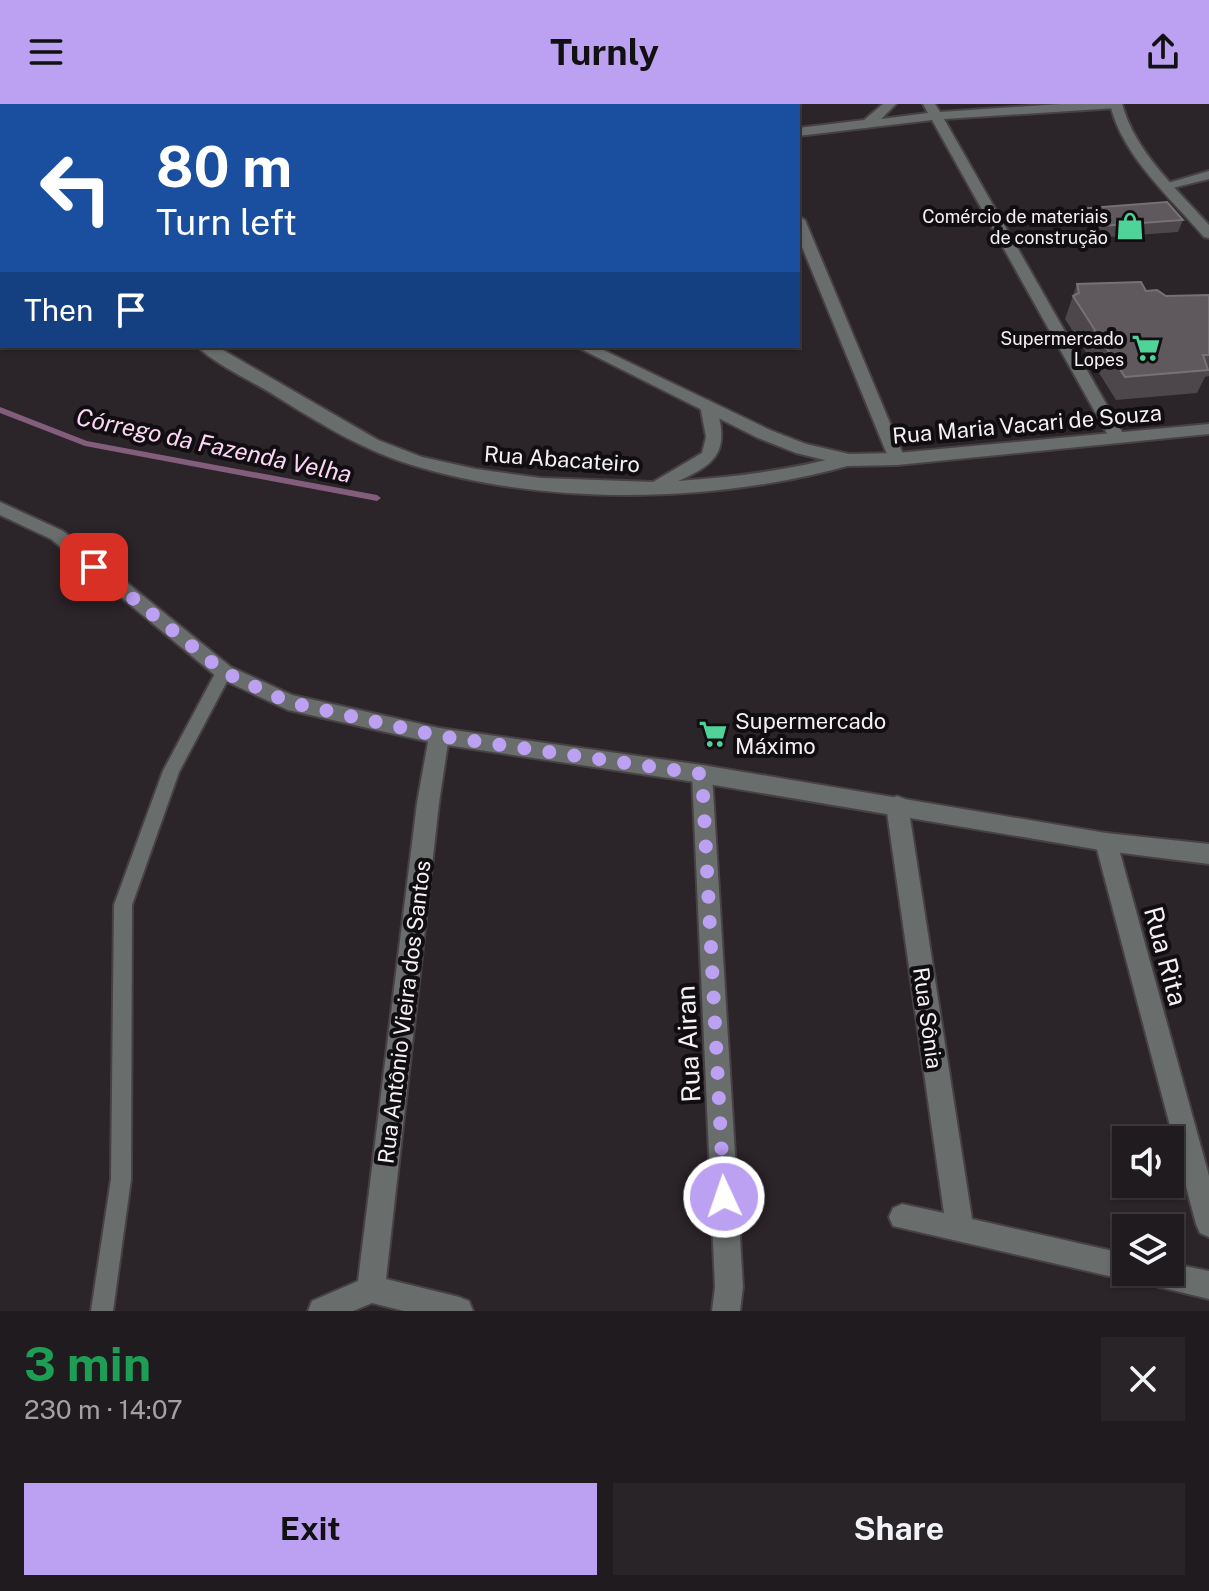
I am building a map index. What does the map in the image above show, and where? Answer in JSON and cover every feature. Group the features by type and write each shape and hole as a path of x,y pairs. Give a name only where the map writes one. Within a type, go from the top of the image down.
{"street":[{"path":"868,124 890,104"},
{"path":"800,132 868,124 933,110 1116,104 1124,129 1209,234"},
{"path":"933,110 1117,437"},
{"path":"1168,185 1209,175"},
{"path":"800,225 897,459"},
{"name":"Rua Abacateiro","path":"208,348 373,445 479,478 650,487 773,479 826,469 849,460"},
{"path":"587,348 802,449 849,460"},
{"path":"650,487 701,464 711,451 717,431 708,405"},
{"name":"Rua Maria Vacari de Souza","path":"849,460 897,459 1209,429"},
{"path":"0,508 57,535 224,672 288,702 439,736 702,774 1106,842 1209,854"},
{"name":"Rua Antônio Vieira dos Santos","path":"371,1289 428,803 439,736"},
{"name":"Rua Airan","path":"702,774 729,1287 726,1311"},
{"name":"Rua Sônia","path":"897,805 960,1230"},
{"name":"Rua Rita","path":"1106,842 1209,1224"},
{"path":"902,1217 1112,1264"},
{"path":"1184,1280 1209,1285"},
{"path":"322,1311 371,1289 459,1311"}],"lane":[{"path":"102,1311 121,1179 123,905 171,771 224,672"}],"building":[{"path":"1167,202 1183,220 1101,226 1088,208"},
{"name":"Supermercado Lopes","path":"1141,282 1146,291 1157,290 1166,296 1209,295 1209,355 1203,355 1208,370 1125,377 1073,296 1079,293 1077,284"}],"waterway":[{"name":"Córrego da Fazenda Velha","path":"0,410 85,443 377,498"}],"place":[{"name":"Comércio de materiais de construção","path":"1130,226"},
{"name":"Supermercado Lopes","path":"1146,348"},
{"name":"Supermercado Máximo","path":"713,734"}],"route":[{"path":"94,567 224,672 288,702 439,736 702,774 724,1197"}]}
